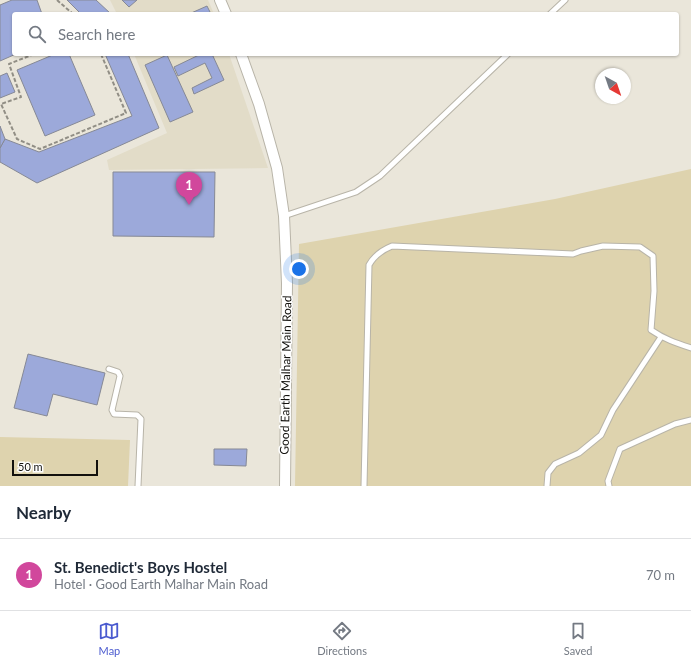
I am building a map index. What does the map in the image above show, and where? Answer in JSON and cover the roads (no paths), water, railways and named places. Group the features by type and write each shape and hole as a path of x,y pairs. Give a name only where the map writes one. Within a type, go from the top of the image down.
{"street":[{"path":"220,0 225,12"},
{"name":"Good Earth Malhar Main Road","path":"242,56 259,104 277,168 284,216 287,283 285,486"}],"lane":[{"path":"552,12 565,0"},
{"path":"284,216 356,192 372,182 506,56"},
{"path":"364,486 369,265 385,248 392,246 573,254 603,246 640,247 653,256 654,291 651,330 661,337 691,348"},
{"path":"548,486 548,473 555,464 580,453 601,435 613,410 661,337"},
{"path":"109,369 118,372 120,376 112,410 114,414 137,415 141,419 138,486"},
{"path":"609,486 608,481 620,449 675,424 691,420"}],"place":[{"name":"St. Benedict's Boys Hostel","path":"189,205"}]}
